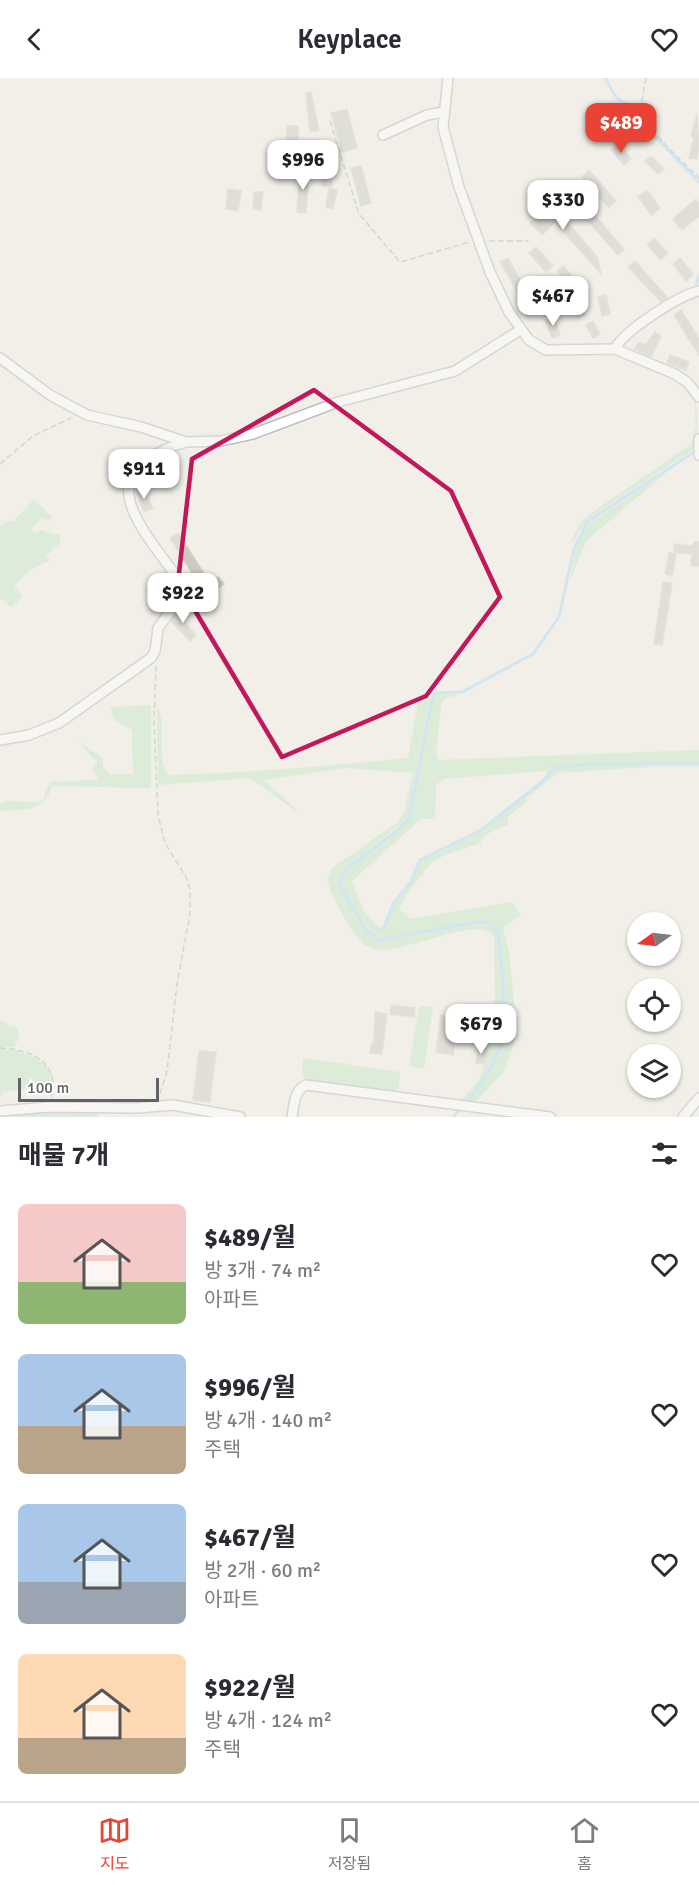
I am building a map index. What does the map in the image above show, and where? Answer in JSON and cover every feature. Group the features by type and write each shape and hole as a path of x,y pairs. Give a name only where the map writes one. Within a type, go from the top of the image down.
{"street":[{"path":"448,78 443,128 452,165 490,272 520,330 537,347 546,350 615,349 675,374 688,383 699,398"},
{"path":"383,135 443,112"},
{"path":"615,349 619,340 632,328 699,291"},
{"path":"0,740 29,735 59,723 142,664 155,651 158,628 184,592 183,587 134,516 128,499 131,480 146,460 156,453 186,442 237,440 338,402 455,371 520,330"},
{"path":"0,358 79,412 141,427 186,442"},
{"path":"699,439 699,455"},
{"path":"292,1117 295,1098 300,1089 306,1085 550,1117"},
{"path":"683,1117 699,1098"},
{"path":"0,1112 48,1107 183,1106 240,1117"}],"path":[{"path":"646,78 642,108 648,120 660,137 699,178"},
{"path":"330,121 360,214 400,262 479,241 528,241"},
{"path":"0,464 27,440 79,412"},
{"path":"154,1107 164,1086 177,999 177,984 189,922 190,890 186,877 165,843 158,815 155,651"},
{"path":"0,1048 25,1052 49,1067 54,1076 48,1107"}],"highlighted area":[{"path":"314,390 451,491 500,597 426,696 282,757 178,582 192,459"}],"green space":[{"path":"622,100 641,108 658,136 699,180"},
{"path":"694,396 697,422 694,449 585,521 570,548 583,519 691,444 696,426"},
{"path":"668,471 586,541 570,581 576,545 587,525"},
{"path":"34,499 52,517 48,521 41,518 32,529 36,533 41,530 54,535 59,533 61,542 46,556 50,560 28,571 14,587 22,595 18,604 15,603 11,607 0,598 0,526 7,521 13,522"},
{"path":"436,694 460,695 445,698 441,705 436,755 439,760 699,750 699,763 591,763 552,767 547,773 545,771 443,779 436,785 435,819 421,819 352,881 366,916 368,915 381,929 384,928 394,904 410,884 421,861 482,831 544,780 553,769 591,765 664,766 558,773 526,798 527,801 507,818 508,825 495,829 481,839 481,843 445,855 431,863 399,908 410,919 512,902 521,915 503,928 509,952 517,1033 505,1070 473,1105 467,1104 489,1074 501,1047 504,1033 505,981 502,947 497,927 486,920 379,939 368,930 340,885 344,876 360,858 410,819 433,699"},
{"path":"419,696 430,696 408,818 345,868 338,885 367,932 378,941 478,923 486,923 495,928 499,941 503,988 503,1026 500,1043 493,1060 466,1101 461,1101 479,1080 487,1045 494,1038 498,1016 495,1008 494,937 485,930 472,929 399,948 382,950 370,948 349,926 327,879 332,868 398,822 404,812 413,773 346,768 264,780 303,816 250,778 158,785 157,707 162,722 162,758 168,775 198,774 288,769 408,758"},
{"path":"151,705 151,788 52,786 49,795 39,805 32,808 0,811 0,804 8,801 39,802 43,800 50,782 96,780 98,776 92,771 98,761 92,758 79,742 103,758 103,767 110,774 133,774 132,730 114,720 110,707"},
{"path":"419,1006 433,1007 424,1068 409,1066"},
{"path":"0,1020 11,1027 16,1026 20,1036 14,1047 0,1047"},
{"path":"0,1049 16,1051 37,1059 49,1069 53,1076 51,1091 29,1088 4,1092 0,1097"},
{"path":"303,1058 400,1072 399,1088 392,1093 306,1081 302,1073"},
{"path":"95,1110 98,1117 0,1117 1,1113"}],"building":[{"path":"311,92 319,131 310,131 306,93"},
{"path":"347,109 357,148 342,152 331,113"},
{"path":"697,115 699,149 697,159 689,158 694,137 691,136"},
{"path":"287,126 298,126 298,150 286,150"},
{"path":"618,143 631,159 624,165 611,149"},
{"path":"651,156 664,169 658,174 645,161"},
{"path":"321,164 330,164 332,186 322,186"},
{"path":"361,166 371,203 361,206 351,168"},
{"path":"300,169 309,170 306,213 297,212"},
{"path":"589,170 616,201 609,208 582,177"},
{"path":"571,186 624,250 618,255 563,193"},
{"path":"329,188 337,190 333,209 326,207"},
{"path":"228,189 241,191 238,211 226,209"},
{"path":"647,190 660,208 651,215 638,197"},
{"path":"254,192 263,192 261,210 253,209"},
{"path":"696,199 699,203 699,216 682,230 673,219"},
{"path":"551,203 597,257 601,274 555,222 542,235 530,223"},
{"path":"654,238 668,253 661,260 647,245"},
{"path":"536,247 553,266 546,272 529,253"},
{"path":"508,258 536,309 527,316 519,300 522,299 500,262"},
{"path":"680,258 693,274 686,281 673,264"},
{"path":"635,261 668,298 661,302 628,267"},
{"path":"564,266 575,281 568,286 557,271"},
{"path":"606,295 610,314 602,316 598,297"},
{"path":"577,298 585,315 578,318 570,301"},
{"path":"681,310 699,339 699,355 680,325 682,319 679,323 674,315"},
{"path":"554,317 560,335 552,338 545,320"},
{"path":"593,321 600,334 593,338 586,325"},
{"path":"655,332 661,336 651,357 635,349 639,342 645,345"},
{"path":"670,355 689,362 686,370 667,363"},
{"path":"143,488 153,508 144,512 136,491"},
{"path":"178,533 210,583 218,577 224,584 207,597 170,538"},
{"path":"694,542 699,542 699,566 691,565 692,554 674,552 674,544 693,546"},
{"path":"669,553 676,554 672,576 665,574"},
{"path":"663,582 672,583 662,645 654,644"},
{"path":"183,605 188,609 181,618 196,635 190,641 171,621"},
{"path":"391,1005 415,1008 414,1017 390,1014"},
{"path":"375,1012 387,1014 382,1054 370,1053 372,1043 374,1043"},
{"path":"441,1015 458,1018 453,1055 436,1052"},
{"path":"479,1046 487,1048 484,1064 476,1063"},
{"path":"199,1051 216,1052 210,1102 193,1100"}],"waterway":[{"path":"605,78 614,94 699,182"},
{"path":"695,288 699,276"},
{"path":"467,1102 496,1058 503,1031 503,978 496,927 486,922 477,922 379,940 367,931 339,885 346,869 409,819 432,698 435,693 462,692 533,654 559,617 574,549 587,522 694,452"},
{"path":"380,929 384,927 393,904 410,883 420,860 481,830 544,780 553,768 591,764 699,764"},
{"path":"453,1117 460,1109"}]}
